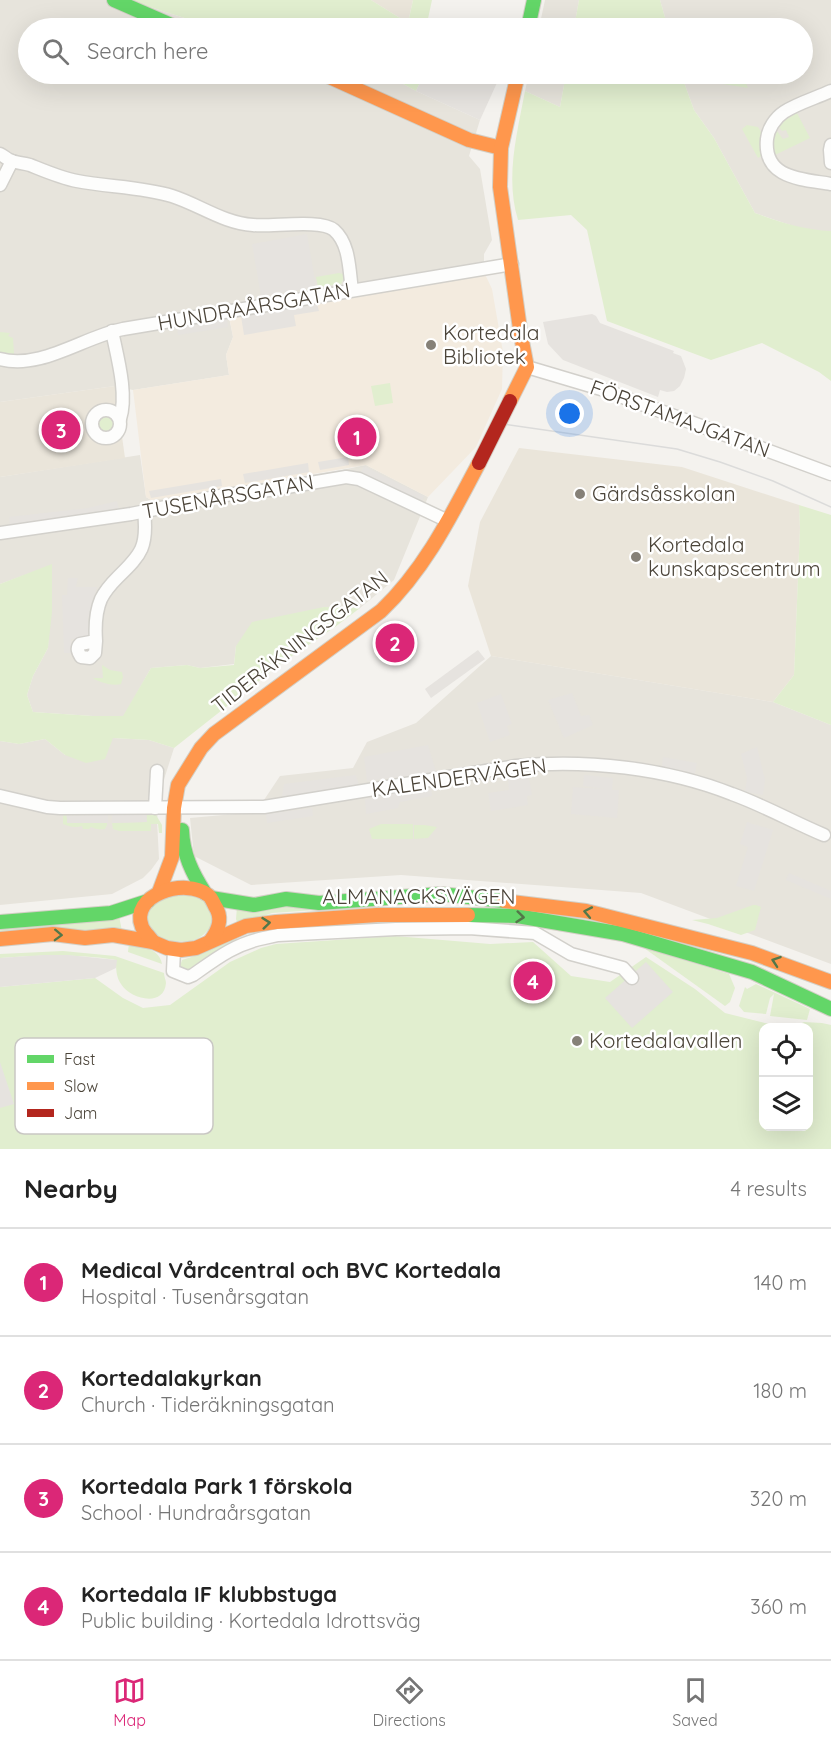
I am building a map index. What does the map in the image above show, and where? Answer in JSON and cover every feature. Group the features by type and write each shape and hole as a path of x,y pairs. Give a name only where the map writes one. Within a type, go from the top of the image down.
{"main road":[{"path":"114,0 155,18"},
{"path":"530,18 534,0"},
{"path":"345,84 469,140 501,148"},
{"path":"516,84 501,148 500,188 527,367"},
{"name":"TIDERÄKNINGSGATAN","path":"159,892 172,857 179,808 191,764 201,748 214,734 374,617 396,598 416,575 479,463 527,367"},
{"name":"TIDERÄKNINGSGATAN","path":"179,808 183,848 194,876 208,895"},
{"name":"ALMANACKSVÄGEN","path":"0,922 100,915 124,910 148,901 167,888 181,886 197,889 208,895 235,903 254,905 286,899 319,903 441,894 586,911 752,953 831,982"},
{"path":"208,895 218,907 220,921 211,940"},
{"path":"148,901 141,912 140,921 143,932 153,942"},
{"name":"ALMANACKSVÄGEN","path":"174,950 196,948 246,926 306,919 424,914 517,916 623,934 752,972 831,1010"},
{"path":"0,939 62,934 85,938 113,935 153,942 174,950"}],"street":[{"path":"831,90 784,112 772,125 767,142 771,163 778,170 793,178 831,184"},
{"path":"831,145 831,163"},
{"path":"0,154 12,161 74,180 172,196 218,217 239,223 314,225 332,228 345,245 352,290"},
{"path":"0,184 12,161"},
{"name":"HUNDRAÅRSGATAN","path":"0,359 17,362 45,358 112,331 512,264"},
{"path":"112,331 120,370 122,411 120,419"},
{"name":"FÖRSTAMAJGATAN","path":"527,367 611,392 831,474"},
{"name":"TUSENÅRSGATAN","path":"0,534 144,512 225,495 346,477 359,480 448,520"},
{"path":"96,641 95,624 100,601 112,583 134,562 143,547 146,527 144,512"},
{"name":"KALENDERVÄGEN","path":"0,796 46,807 264,807 516,766 572,765 661,772 730,793 824,835"},
{"path":"155,808 158,771"},
{"path":"174,950 173,971 188,977 226,951 251,940 278,935 469,928 535,933 571,954 623,968 632,978"}],"shaded area":[{"path":"0,0 128,0 185,18 18,18 18,84 403,84 480,120 469,156 480,169 492,240 484,254 484,272 229,317 233,337 226,355 229,375 133,390 115,386 0,402"},
{"path":"371,0 413,0 409,18 400,18"},
{"path":"545,0 579,0 576,18 541,18"},
{"path":"660,0 831,0 831,231 815,231 796,227 755,213 714,138 694,110 685,84 813,84 813,18 665,18"},
{"path":"419,84 496,84 480,120 416,91"},
{"path":"527,84 564,84 560,107 525,91"},
{"path":"307,234 316,287 261,296 252,244"},
{"path":"484,272 492,289 503,352 502,389 476,447 428,497 366,465 151,500 146,497 133,390 229,375 226,355 233,337 229,316"},
{"path":"317,304 319,311 294,315 296,326 244,335 241,316"},
{"path":"592,314 600,323 674,351 673,353 681,356 686,369 680,386 674,391 660,390 658,397 563,360 548,344 543,322"},
{"path":"227,319 228,327 178,335 177,327"},
{"path":"115,386 125,458 0,477 0,402"},
{"name":"Kortedala kunskapscentrum","path":"519,448 682,467 799,505 794,675 773,702 491,656 468,586 480,522"},
{"path":"140,455 146,497 151,500 366,465 428,497 394,580 360,608 324,607 236,646 234,664 200,668 187,665 151,668 124,716 33,712 27,695 33,676 48,648 52,565 0,584 0,477"},
{"path":"348,457 349,465 320,470 318,462"},
{"path":"308,463 309,472 245,483 243,474"},
{"path":"364,466 424,496 421,503 361,472"},
{"path":"221,479 222,486 151,498 149,491"},
{"path":"117,501 119,509 88,516 10,526 9,517 88,508"},
{"path":"68,578 78,578 76,587 97,587 88,618 88,639 71,639 72,653 64,653 62,595 67,595"},
{"path":"478,650 485,659 431,698 425,689"},
{"path":"491,656 773,702 831,725 831,964 641,893 401,875 251,885 194,856 190,818 256,812 280,776 353,768 367,742 416,723"},
{"path":"572,693 581,716 589,715 593,725 564,738 548,700"},
{"path":"501,694 512,724 507,726 510,735 490,742 477,703"},
{"path":"113,738 149,740 174,748 160,792 157,820 159,859 143,878 112,894 0,905 0,741 19,744 45,739 65,755"},
{"path":"428,745 436,772 367,781 364,757"},
{"path":"757,747 765,780 763,795 745,792 747,778 741,754"},
{"path":"663,757 697,763 694,778 661,773"},
{"path":"356,775 359,786 282,796 284,784"},
{"path":"584,775 613,778 612,790 619,790 617,818 571,814 573,787 606,789 583,786"},
{"path":"529,777 532,795 527,796 528,805 491,811 488,793 509,790 508,780"},
{"path":"431,786 432,796 400,802 398,808 366,814 365,799"},
{"path":"312,808 313,816 267,823 266,814"},
{"path":"146,814 147,822 112,823 112,815"},
{"path":"108,815 107,823 67,823 67,816"},
{"path":"747,822 773,830 754,891 736,886 748,847 740,844"},
{"path":"789,873 831,891 831,899 786,880"},
{"path":"43,955 117,960 116,968 95,978 0,987 0,958"},
{"path":"646,962 673,992 632,1028 605,998"},
{"path":"0,1062 14,1104 0,1108"}],"green space":[{"path":"128,0 371,0 400,18 185,18"},
{"path":"413,0 432,0 428,18 409,18"},
{"path":"579,0 660,0 665,18 576,18"},
{"path":"403,84 419,84 416,91"},
{"path":"564,84 685,84 694,110 714,138 755,213 802,227 831,231 831,381 819,372 762,343 711,360 607,321 587,230 571,215 518,220 514,204 512,172 525,91 560,107"},
{"path":"723,84 746,84 748,88"},
{"path":"797,113 810,138 775,155 774,143 777,131 783,139 789,137 786,130 782,131 779,127 785,120"},
{"path":"747,125 758,127 761,132 763,155 758,158 742,129"},
{"path":"343,274 344,278 341,284 318,287 316,277"},
{"path":"0,332 10,333 8,336 13,338 14,354 0,352"},
{"path":"390,383 393,403 375,406 371,386"},
{"path":"107,414 114,417 117,424 114,431 107,434 100,431 97,424 100,417"},
{"path":"799,505 831,515 831,725 773,702 794,675"},
{"path":"52,564 52,612 48,648 33,676 27,695 33,712 123,716 151,668 234,665 236,646 252,622 324,607 360,608 283,662 174,748 149,740 113,738 105,759 86,763 65,755 45,739 19,744 0,741 0,584"},
{"path":"102,665 110,670 122,672 121,684 107,684 93,678 103,678"},
{"path":"66,815 68,823 107,823 107,825 105,829 91,827 83,829 82,826 63,824 63,816"},
{"path":"147,815 156,815 162,825 162,833 159,833 158,824 151,824 151,831 113,829 112,823 146,822"},
{"path":"381,824 413,824 413,839 372,839 369,829"},
{"path":"414,825 437,827 428,838 414,839"},
{"path":"171,895 192,895 208,903 213,923 202,936 185,942 162,940 147,926 149,908"},
{"path":"276,905 357,907 272,913 238,925 237,907"},
{"path":"753,905 761,907 755,930 741,935 692,920 717,918"},
{"path":"119,916 122,931 0,932 0,928"},
{"path":"235,934 238,941 217,951 189,971 181,969 182,960 201,954"},
{"path":"395,936 490,944 533,942 571,976 610,982 646,957 695,989 725,1013 765,1023 759,1023 759,1131 813,1131 813,1023 802,1023 804,1022 822,1023 831,1025 831,1149 0,1149 0,987 95,978 123,998 143,1008 170,1005 230,962 276,944"},
{"path":"129,942 154,952 162,964 128,952"},
{"path":"644,948 729,974 735,988 730,1002 725,1006"},
{"path":"63,951 115,956 164,973 166,983 164,991 159,996 146,999 132,994 119,981 116,960 58,956 0,958 0,954"},
{"path":"756,984 810,1009 807,1020 770,1016 774,994 770,998 766,1014 744,1012 739,1006 745,987 747,989"}],"tram line":[{"path":"503,424 677,449 773,481 831,507"}],"traffic: fast":[{"path":"114,0 155,18"},
{"path":"530,18 534,0"},
{"path":"182,830 189,863 205,893"},
{"path":"211,898 254,905 286,899 319,903 441,894 504,901"},
{"path":"0,922 111,913 148,901"},
{"path":"468,915 517,916 623,934 752,972 831,1009"}],"traffic: slow":[{"path":"345,84 469,140 501,148"},
{"path":"510,401 527,367 500,187 501,148 516,84"},
{"path":"159,892 172,857 174,808 178,785 201,748 214,734 381,611 397,595 436,541 479,463"},
{"path":"153,942 142,927 140,916 144,906 151,898 162,892 186,888 208,895 217,910 219,923 211,940"},
{"path":"504,901 586,911 752,953 831,982"},
{"path":"0,939 53,934 85,938 113,935 181,950 196,948 246,926 276,922 377,915 468,915"}],"traffic: jam":[{"path":"479,463 510,401"}],"place":[{"name":"Kortedala Bibliotek","path":"431,345"},
{"name":"Kortedala Park 1 förskola","path":"61,430"},
{"name":"Medical Vårdcentral och BVC Kortedala","path":"357,437"},
{"name":"Gärdsåsskolan","path":"580,494"},
{"name":"Kortedala kunskapscentrum","path":"636,557"},
{"name":"Kortedalakyrkan","path":"395,643"},
{"name":"Kortedala IF klubbstuga","path":"533,981"},
{"name":"Kortedalavallen","path":"577,1041"}]}
